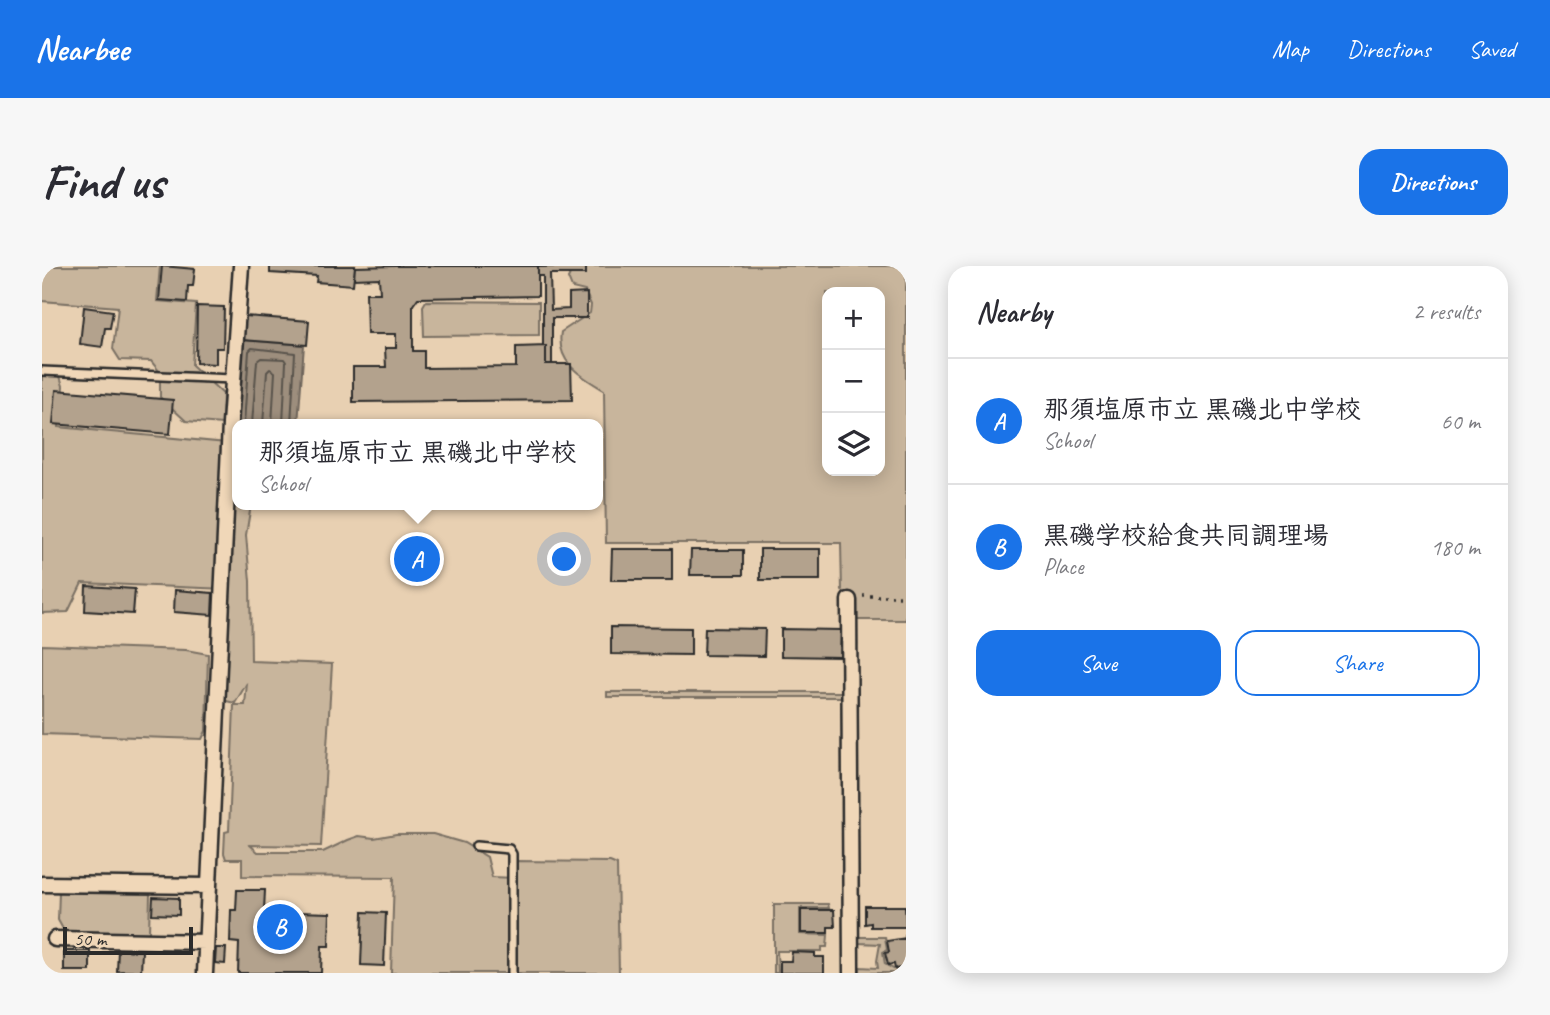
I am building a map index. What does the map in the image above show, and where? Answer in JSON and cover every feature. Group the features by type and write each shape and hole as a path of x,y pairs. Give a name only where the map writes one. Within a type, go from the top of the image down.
{"street":[{"path":"205,973 240,266"},
{"path":"849,600 851,973"},
{"path":"42,884 209,886"},
{"path":"55,939 206,942"}],"lane":[{"path":"42,371 233,379"},
{"path":"476,846 504,847 512,854 512,973"}],"path":[{"path":"849,600 860,596 906,596"}],"shaded area":[{"path":"42,266 160,266 157,301 196,304 192,365 223,394 222,424 186,421 160,397 160,372 151,361 120,360 113,349 118,307 42,301"},
{"path":"574,266 906,266 906,620 855,620 852,596 842,591 841,543 606,543 604,390 572,367 562,352 560,343 561,332 590,313 591,305 585,291 572,288 568,278"},
{"path":"426,301 539,302 539,335 424,336 423,306"},
{"path":"42,368 60,376 63,386 59,427 232,444 232,510 250,510 246,535 250,581 251,661 332,664 321,846 250,845 258,852 323,852 359,836 374,838 396,834 433,834 464,843 487,857 492,877 515,878 515,861 610,862 617,865 619,973 391,973 394,877 242,876 242,859 226,859 225,832 229,831 234,705 245,705 247,683 235,703 222,700 226,589 82,583 68,612 42,613"},
{"path":"42,645 186,650 208,654 206,731 202,739 42,734"},
{"path":"607,692 841,692 841,697 607,697"},
{"path":"59,892 150,894 149,933 64,931 58,920"},
{"path":"774,904 828,904 829,908 800,908 800,934 828,935 827,947 822,947 822,951 777,951 778,973 774,973"},
{"path":"859,937 885,937 885,964 897,971 906,969 906,973 860,973 860,967 878,968 880,944 859,943"}],"water":[{"path":"243,340 304,345 298,419 237,419"}],"building":[{"path":"162,266 195,269 193,286 188,286 187,302 159,300"},
{"path":"270,266 355,266 353,285 316,282 317,276 270,273"},
{"path":"538,266 538,296 418,298 413,305 413,351 424,351 424,368 516,367 516,347 546,346 546,364 571,364 572,400 353,402 353,367 386,367 385,348 396,348 396,334 367,334 366,293 380,293 379,278 354,279 355,267"},
{"path":"586,266 586,274 550,274 551,310 569,309 569,294 587,293 587,318 552,318 552,364 546,364 546,346 543,346 543,276 538,276 538,267"},
{"path":"197,306 224,307 223,348 216,348 216,364 196,363"},
{"path":"84,307 113,311 110,328 105,328 102,347 80,344"},
{"path":"245,316 309,321 307,345 243,340"},
{"path":"56,390 173,400 170,434 53,424"},
{"path":"612,549 672,549 672,580 611,580"},
{"path":"760,549 820,549 820,580 760,580"},
{"path":"691,550 743,550 743,575 690,575"},
{"path":"86,586 135,589 133,614 85,611"},
{"path":"175,590 213,593 212,615 174,612"},
{"path":"611,627 691,628 691,655 611,654"},
{"path":"705,628 765,629 764,656 704,655"},
{"path":"781,629 841,630 840,657 781,656"},
{"path":"237,890 265,890 264,911 330,913 329,946 322,946 321,973 238,973 239,943 230,942 231,910 236,910"},
{"path":"153,897 179,898 179,915 152,914"},
{"path":"865,906 905,906 906,927 871,927 871,923 865,924"},
{"path":"801,910 834,910 835,927 828,927 828,933 801,933"},
{"path":"363,912 386,913 384,966 361,965"},
{"path":"906,938 906,967 895,969 894,964 888,965 885,953 889,952 887,941"},
{"path":"216,948 226,948 225,964 215,963"},
{"path":"118,950 142,951 141,972 117,971"},
{"path":"64,951 90,951 90,971 64,971"},
{"path":"792,952 815,953 815,957 824,957 824,973 780,973 780,961 791,961"}],"place":[{"name":"那須塩原市立 黒磯北中学校","path":"417,559"},
{"name":"黒磯学校給食共同調理場","path":"280,927"}]}
